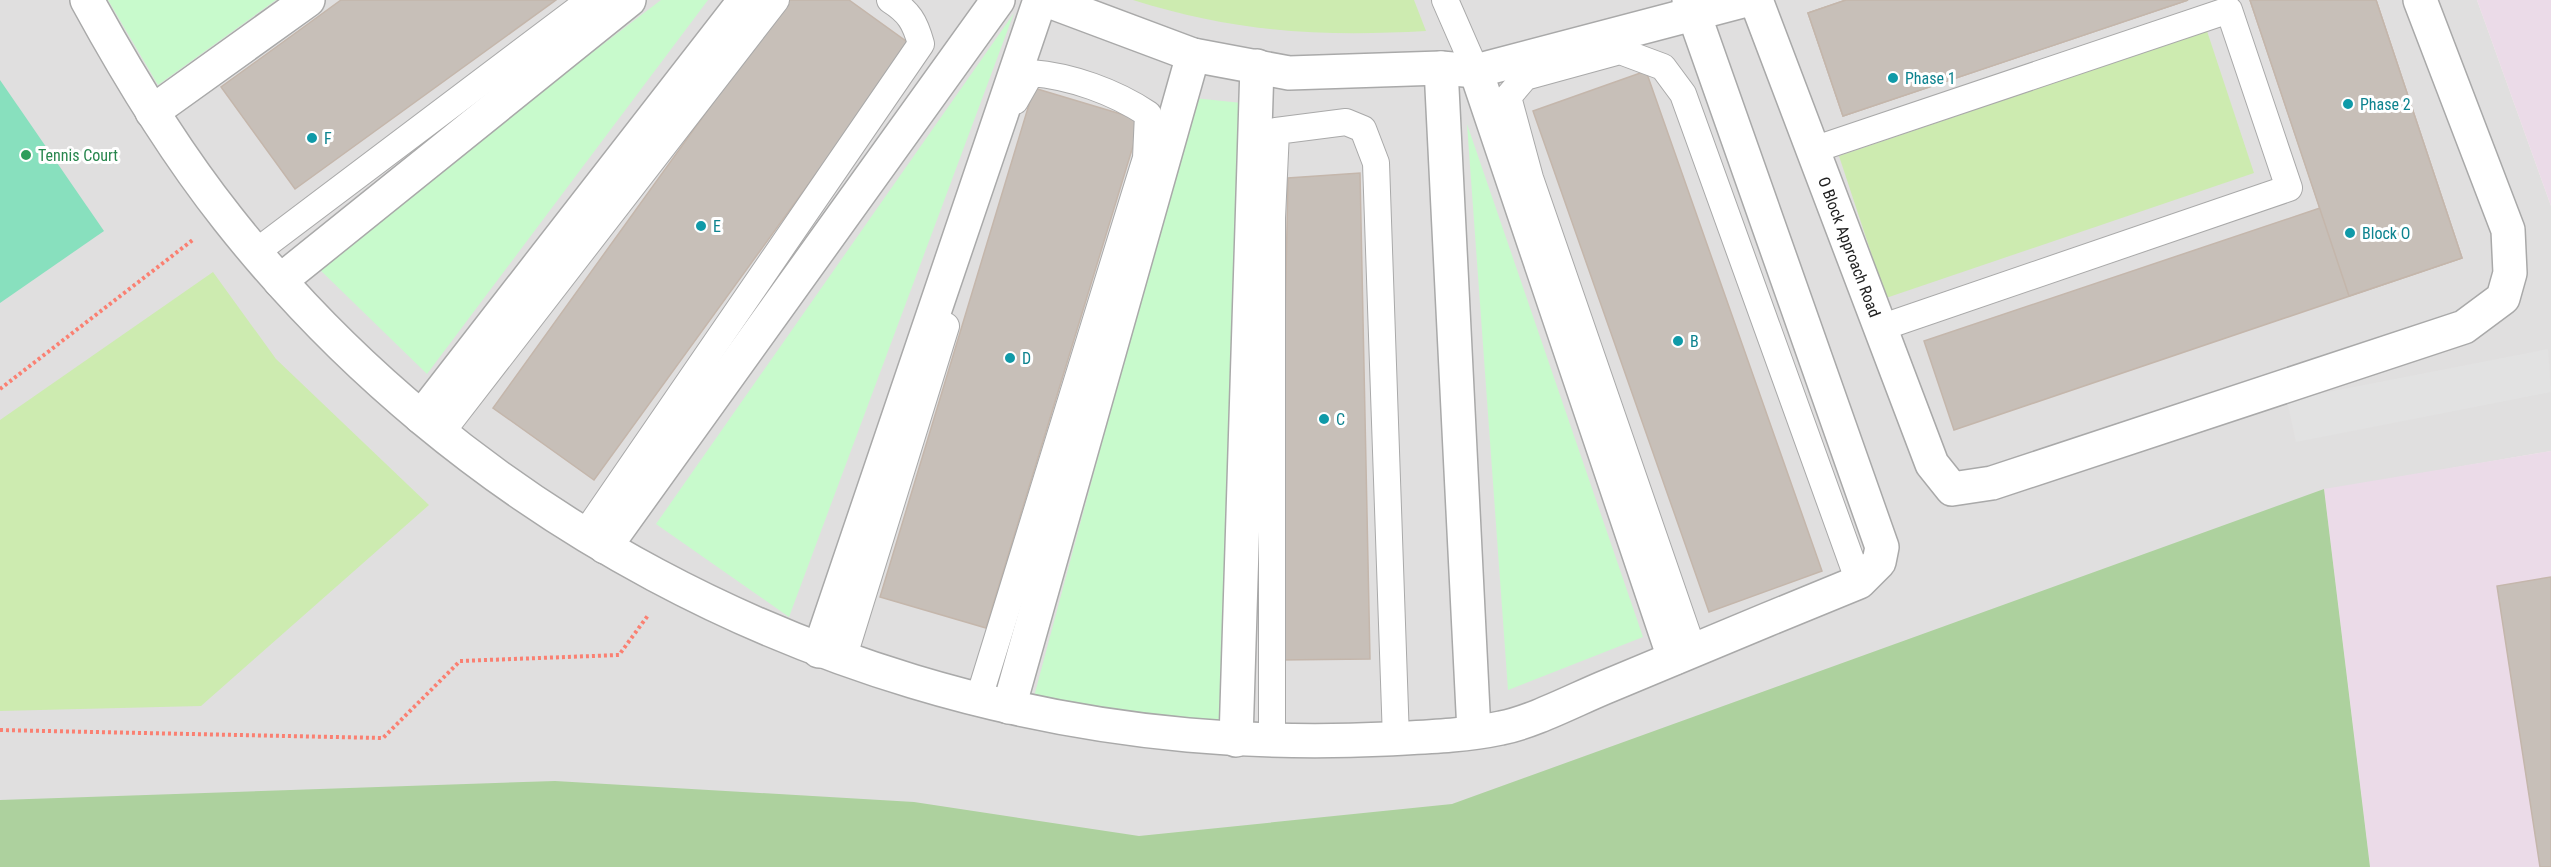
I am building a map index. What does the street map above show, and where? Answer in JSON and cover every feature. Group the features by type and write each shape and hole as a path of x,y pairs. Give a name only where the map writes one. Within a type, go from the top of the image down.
{"street":[{"path":"87,0 126,71 155,117 225,215 280,281 350,353 431,425 488,470 595,541 670,584 718,608 831,655 994,704 1058,718 1147,732 1236,740 1396,739 1505,728 1859,582 1879,562 1882,547 1691,7"},
{"path":"155,117 308,0"},
{"path":"280,281 629,0"},
{"path":"431,425 746,0"},
{"path":"595,541 998,0"},
{"path":"831,655 1040,0"},
{"path":"1046,0 1193,55 1289,73 1442,68 1476,71 1691,7 1746,0"},
{"name":"O Block Approach Road","path":"1756,0 1932,464 1952,489 1992,483 2464,327 2503,298 2510,273 2508,230 2420,0"},
{"path":"994,704 1193,55"},
{"path":"1236,740 1257,66"},
{"path":"1442,68 1474,732"},
{"path":"1476,71 1683,654"}],"lane":[{"path":"155,117 327,0"},
{"path":"256,252 590,0"},
{"path":"431,425 776,0"},
{"path":"595,541 921,44 914,21 905,9 890,0"},
{"path":"1445,0 1476,71"},
{"path":"1813,150 2229,10 2289,189 1881,328"},
{"path":"1683,654 1530,178 1508,97 1525,77 1620,51 1663,67 1683,94 1859,582"},
{"path":"831,655 1017,94 1031,73 1048,74 1123,97 1148,114 1146,158 994,704"},
{"path":"1272,740 1272,218 1276,131 1346,122 1363,129 1376,163 1396,739"}],"path":[{"path":"0,389 225,215"},
{"path":"0,730 383,738 460,661 619,655 670,584"}],"shaded area":[{"path":"0,0 2477,0 2551,206 2551,451 2324,490 2370,867 0,867"},
{"path":"2477,0 2551,0 2551,206"},
{"path":"2548,349 2551,392 2296,442 2287,400"},
{"path":"2551,451 2551,867 2370,867 2324,489"}],"green space":[{"path":"108,0 276,0 158,85"},
{"path":"661,0 708,0 427,374 314,264"},
{"path":"1133,0 1414,0 1426,31 1350,33 1278,30 1207,19"},
{"path":"1014,13 789,617 656,524"},
{"path":"2207,31 2254,173 1886,298 1839,156"},
{"name":"Tennis Court","path":"0,80 104,231 0,303"},
{"path":"1194,98 1242,103 1224,727 1032,704"},
{"path":"1467,124 1643,637 1508,690"},
{"path":"213,272 276,359 429,505 201,706 0,711 0,420"},
{"path":"2324,489 2370,867 0,867 0,800 555,781 914,802 1139,836 1452,804"}],"building":[{"name":"F","path":"341,0 556,0 295,189 221,87"},
{"name":"E","path":"787,0 849,0 910,44 594,480 493,408"},
{"name":"Phase 1","path":"1846,0 2188,0 1843,116 1808,13"},
{"name":"Phase 1","path":"1846,0 2188,0 1843,116 1808,13"},
{"name":"Block O","path":"2250,0 2376,0 2462,258 1954,430 1924,341 2320,208"},
{"name":"Phase 2","path":"2250,0 2376,0 2462,258 2349,296"},
{"name":"B","path":"1646,71 1822,571 1709,612 1533,111"},
{"name":"D","path":"1034,88 1141,120 986,628 880,597"},
{"name":"C","path":"1360,173 1370,659 1278,660 1288,178"},
{"path":"2551,577 2551,867 2540,867 2497,586"}],"place":[{"name":"Phase 1","path":"1893,78"},
{"name":"Phase 2","path":"2348,104"},
{"name":"F","path":"312,138"},
{"name":"Tennis Court","path":"26,155"},
{"name":"E","path":"701,226"},
{"name":"Block O","path":"2350,233"},
{"name":"B","path":"1678,341"},
{"name":"D","path":"1010,358"},
{"name":"C","path":"1324,419"}]}
